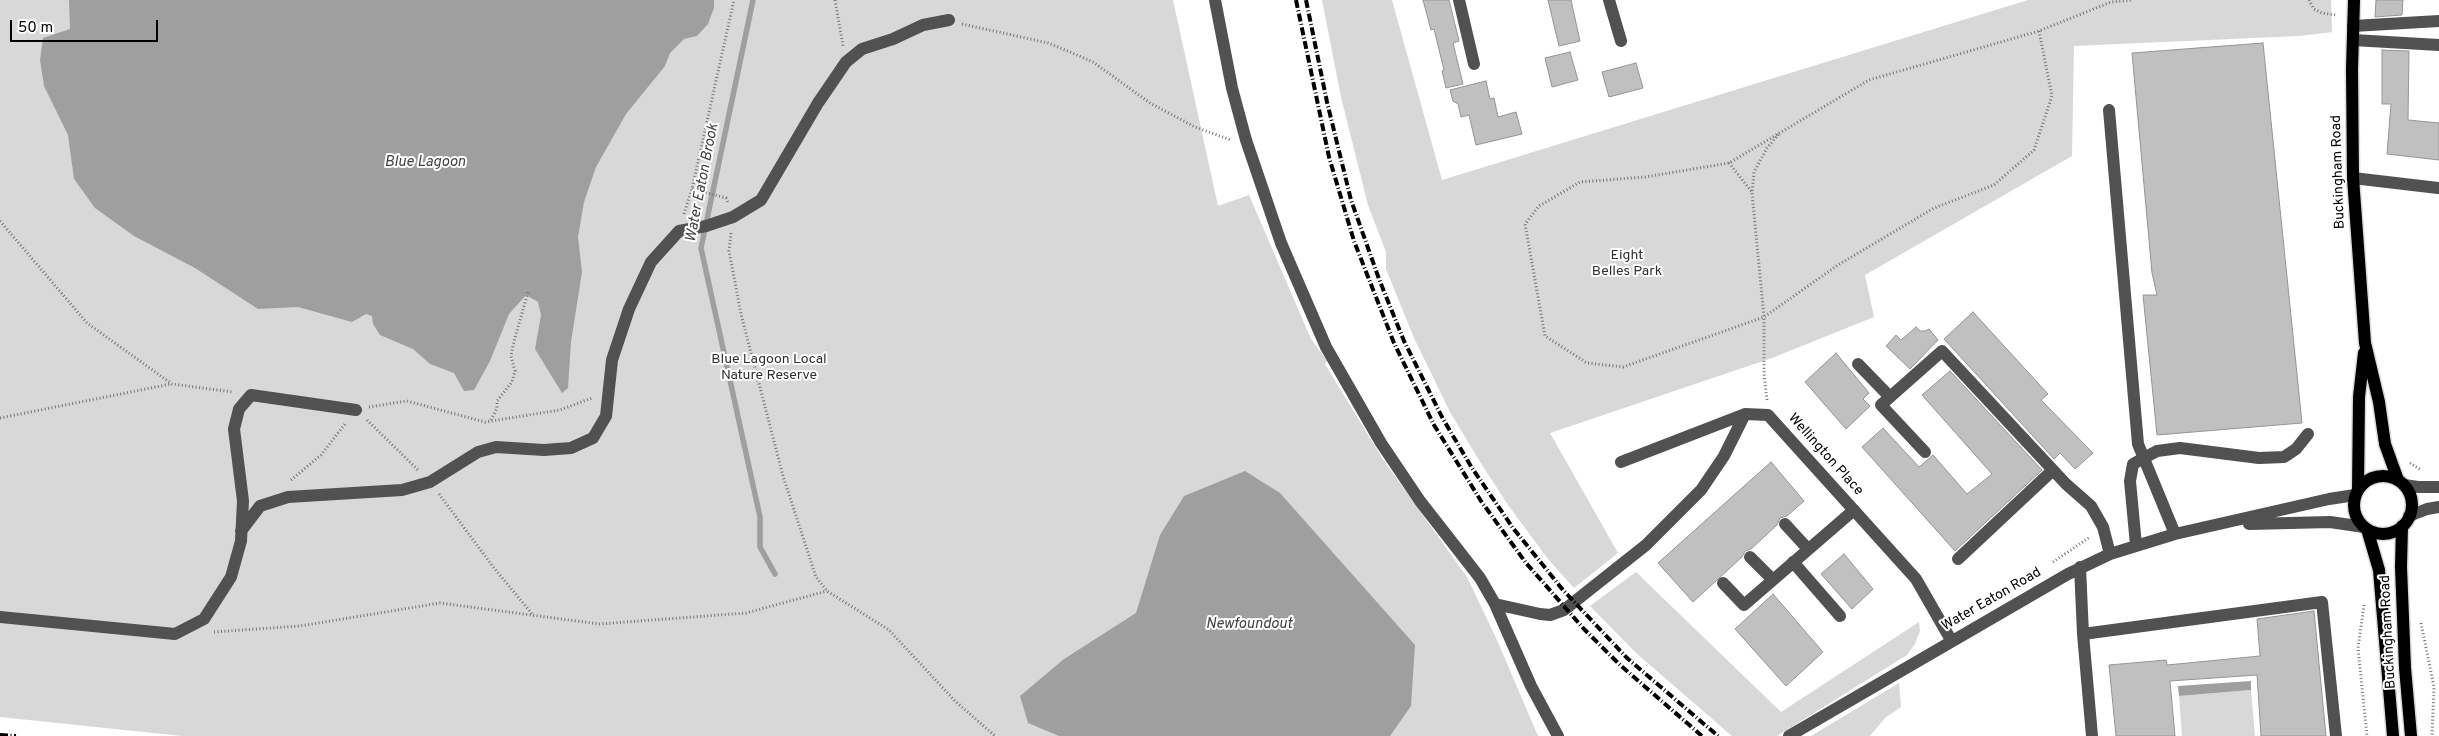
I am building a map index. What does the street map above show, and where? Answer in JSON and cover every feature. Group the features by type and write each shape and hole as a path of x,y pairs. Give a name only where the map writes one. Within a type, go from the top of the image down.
{"main road":[{"name":"Buckingham Road","path":"2354,0 2353,178 2365,343 2379,402 2385,444 2401,482"},
{"name":"Buckingham Road","path":"2357,493 2359,397 2365,343"},
{"path":"2380,476 2401,482 2411,500 2406,521 2389,533 2381,534 2366,528 2355,512 2357,493 2364,483 2380,476"},
{"name":"Buckingham Road","path":"2406,521 2402,604 2411,736"},
{"name":"Buckingham Road","path":"2366,528 2380,570 2393,736"}],"street":[{"path":"1215,0 1232,88 1246,140 1282,243 1326,347 1381,443 1420,500 1480,578 1495,604 1531,686 1558,736"},
{"path":"1459,0 1474,64"},
{"path":"1609,0 1621,41"},
{"path":"241,531 260,506 288,497 402,490 430,482 478,452 496,447 544,450 571,448 593,438 606,416 612,360 629,309 651,262 679,231 706,226 733,217 761,200 818,103 846,62 862,49 893,39 923,25 949,20"},
{"path":"2353,26 2439,21"},
{"path":"2353,40 2439,45"},
{"path":"2109,110 2138,444 2175,534"},
{"path":"2353,178 2438,188"},
{"path":"1926,452 1881,405 1942,351 2053,470 2092,506 2103,527 2110,554"},
{"path":"1858,364 1890,397"},
{"path":"0,617 176,634 204,619 231,577 241,541 243,501 234,429 239,409 251,395 356,410"},
{"path":"1495,604 1550,615 1564,610 1646,545 1701,490 1724,456 1745,414"},
{"name":"Wellington Place","path":"1621,462 1745,414 1768,415 1916,579 1951,640"},
{"path":"2136,545 2130,481 2133,464 2157,451 2180,448 2259,458 2284,457 2296,450 2308,434"},
{"path":"1958,559 2053,470"},
{"path":"2401,482 2418,487 2439,487"},
{"name":"Water Eaton Road","path":"1789,736 1951,640 2080,567 2110,554 2175,534 2357,493"},
{"path":"2406,521 2427,509 2439,507"},
{"path":"1723,583 1744,605 1854,510"},
{"name":"Water Eaton Road","path":"2224,524 2330,522 2366,528"},
{"path":"1785,524 1808,549"},
{"path":"1750,557 1773,580"},
{"path":"1793,562 1840,616"},
{"path":"2080,567 2083,634 2092,736"},
{"path":"2083,634 2322,602 2336,736"}],"path":[{"path":"679,231 692,189 734,0"},
{"path":"835,0 846,62"},
{"path":"2039,31 2052,96 2034,150 1994,185 1934,208 1838,265 1764,317 1623,367 1587,363 1544,336 1525,224 1539,206 1580,182 1645,177 1728,163 1869,80 2039,31 2111,2 2133,0"},
{"path":"2310,0 2314,9 2322,13 2336,15"},
{"path":"949,20 990,32 1048,43 1093,62 1150,103 1195,128 1234,141 1246,140"},
{"path":"1768,415 1764,374 1764,317 1752,193 1754,172 1767,148 1780,133"},
{"path":"1728,163 1752,193"},
{"path":"692,189 726,198"},
{"path":"733,217 728,251 741,314 783,476 816,577 827,592 888,630 955,701 996,736"},
{"path":"0,221 87,323 172,384"},
{"path":"491,421 498,401 512,382 515,371 511,356 512,345 528,292"},
{"path":"0,418 172,384 251,395"},
{"path":"287,483 321,455 356,410 407,401 484,422 560,410 608,392"},
{"path":"356,410 430,482 494,568 534,615"},
{"path":"2406,459 2414,468 2423,470"},
{"path":"204,632 300,626 440,603 598,624 746,613 827,592"},
{"path":"2364,598 2358,648 2367,736"},
{"path":"2419,617 2434,687 2432,736"}],"green space":[{"name":"Blue Lagoon Local Nature Reserve","path":"0,0 1173,0 1218,206 1249,195 1311,339 1327,361 1325,364 1382,458 1467,577 1497,640 1538,736 182,736 0,717"},
{"name":"Eight Belles Park","path":"1322,0 1392,0 1442,180 2028,0 2331,0 2332,32 2299,36 2074,46 2072,156 1865,275 1874,317 1772,358 1550,433 1618,553 1574,588 1548,559 1508,505 1477,457 1450,412 1414,338 1386,269 1386,252 1368,205 1341,97"},
{"path":"1636,572 1781,712 1919,622 1920,631 1915,644 1907,655 1777,736 1732,736 1636,653 1590,606"},
{"path":"1899,683 1901,707 1885,718 1870,736 1811,736"},
{"path":"2251,690 2255,736 2182,736 2179,696"}],"water":[{"name":"Blue Lagoon","path":"69,0 714,0 714,8 708,24 697,36 684,39 670,53 665,66 626,114 596,167 584,202 578,237 582,272 571,342 568,388 562,393 535,349 541,315 538,302 526,295 509,314 490,361 474,390 464,391 454,373 430,364 413,349 380,335 373,324 372,316 366,314 352,322 298,307 258,309 195,268 134,236 95,208 74,179 68,135 44,86 40,60 43,38 70,29"},
{"name":"Newfoundout","path":"1245,471 1280,493 1415,645 1411,706 1390,736 1059,736 1028,723 1020,696 1064,659 1136,613 1160,535 1184,496"},
{"path":"2251,681 2251,690 2179,696 2178,686"}],"building":[{"path":"1423,0 1449,0 1459,41 1453,43 1463,84 1446,88 1442,71 1444,70 1434,29 1431,30"},
{"path":"1548,0 1571,0 1580,41 1559,46"},
{"path":"2376,0 2403,0 2402,15 2375,17"},
{"path":"2263,43 2302,423 2157,435 2143,295 2157,295 2152,273 2132,53"},
{"path":"2382,50 2409,51 2408,120 2439,123 2439,160 2387,154 2391,104 2382,104"},
{"path":"1570,52 1578,80 1552,87 1545,58"},
{"path":"1636,63 1643,88 1609,97 1602,72"},
{"path":"1486,81 1490,99 1494,98 1498,117 1516,112 1522,134 1476,145 1469,115 1461,117 1458,104 1453,101 1450,90"},
{"path":"1973,312 2048,394 2041,400 2093,453 2075,469 2060,453 2054,459 1944,339"},
{"path":"1916,327 1920,331 1929,329 1938,340 1910,369 1886,346 1896,335 1901,340"},
{"path":"1836,353 1869,393 1863,399 1870,406 1846,429 1805,382"},
{"path":"1950,371 2042,470 1955,551 1862,447 1883,428 1919,467 1933,455 1967,494 1992,474 1922,395"},
{"path":"1771,462 1804,501 1787,516 1780,518 1777,525 1751,549 1745,551 1742,557 1693,602 1658,563"},
{"path":"1844,554 1873,589 1852,609 1821,574"},
{"path":"1773,594 1823,652 1786,686 1735,629"},
{"path":"2314,611 2326,736 2261,736 2257,675 2170,681 2175,736 2116,736 2109,665 2166,660 2167,665 2260,656 2257,619"}],"waterway":[{"name":"Water Eaton Brook","path":"753,0 701,248 760,517 760,547 775,574"}],"railway":[{"path":"1296,0 1329,157 1354,241 1394,343 1434,425 1481,501 1526,563 1584,629 1620,665 1702,736"},
{"path":"1306,0 1327,102 1351,200 1379,279 1404,341 1443,419 1472,468 1513,528 1563,590 1627,658 1718,736"},
{"path":"0,735 16,736"}]}
